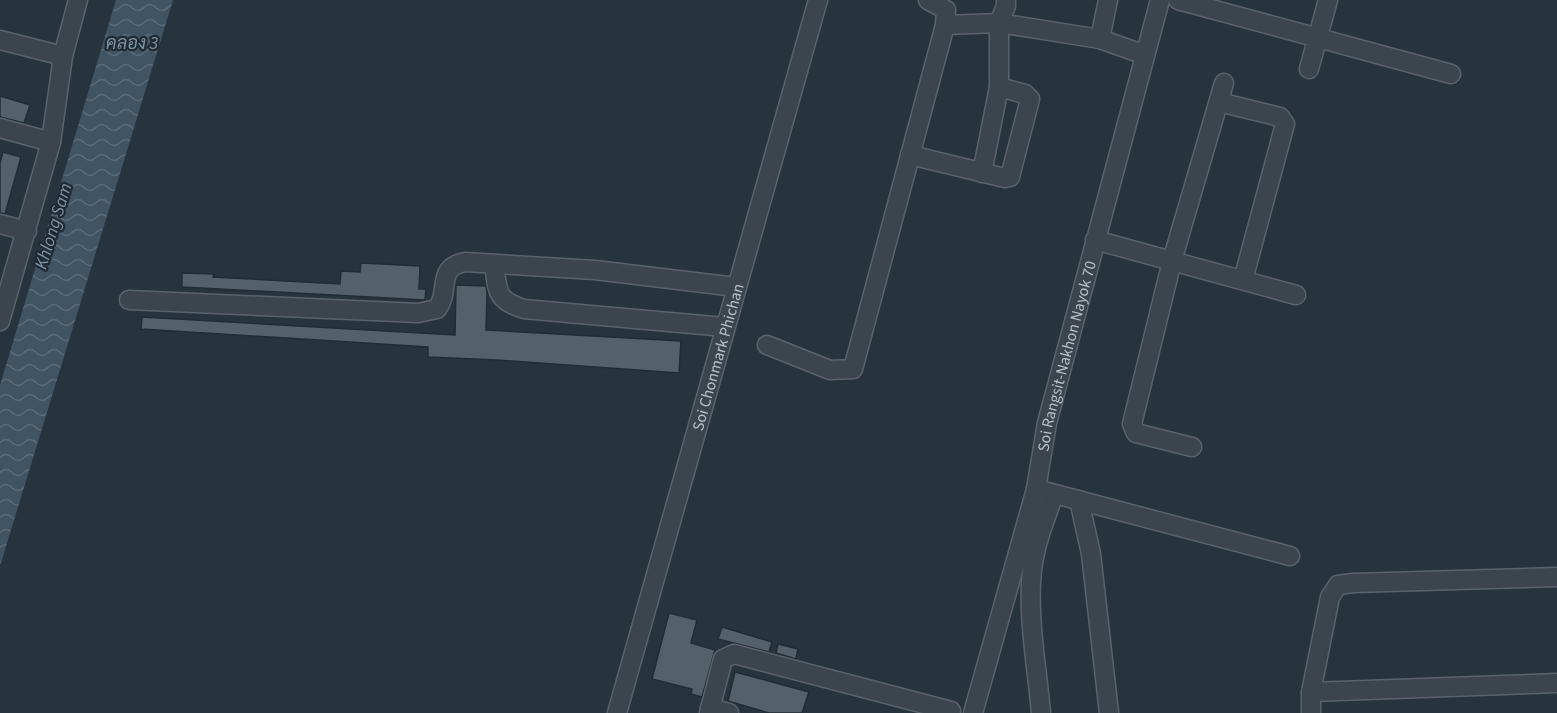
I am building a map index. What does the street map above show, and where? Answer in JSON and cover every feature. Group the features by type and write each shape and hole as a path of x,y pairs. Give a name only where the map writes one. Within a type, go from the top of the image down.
{"street":[{"path":"1,314 51,142 63,56 78,0"},
{"name":"Soi Chonmark Phichan","path":"617,713 818,0"},
{"path":"928,0 946,11 999,23 1100,39 1145,55"},
{"path":"982,173 999,87 999,23 1006,0"},
{"path":"1100,39 1108,0"},
{"name":"Soi Rangsit-Nakhon Nayok 70","path":"972,713 1036,489 1047,423 1160,0"},
{"path":"1178,0 1451,74"},
{"path":"1309,69 1328,0"},
{"path":"767,345 830,370 853,369 946,11"},
{"path":"0,40 63,56"},
{"path":"1192,447 1136,433 1132,424 1172,261 1224,83"},
{"path":"910,155 982,173 1010,177 1030,99 1025,94 999,87"},
{"path":"1219,102 1280,117 1285,124 1243,280"},
{"path":"0,128 51,142"},
{"path":"0,224 27,231"},
{"path":"1095,240 1296,295"},
{"path":"129,300 418,313 437,309 443,301 448,269 454,264 465,262 595,270 736,287"},
{"path":"494,264 498,292 508,304 524,309 725,327"},
{"path":"1036,489 1290,556"},
{"path":"1041,713 1030,595 1037,540 1054,495"},
{"path":"1079,500 1091,554 1109,713"},
{"path":"1311,713 1311,692 1330,597 1338,585 1557,577"},
{"path":"729,713 710,710 723,659 734,654 904,706 951,711"},
{"path":"1311,692 1557,683"}],"water":[{"name":"คลอง 3","path":"116,0 173,0 0,566 0,385"}],"building":[{"path":"0,96 30,105 24,123 0,117"},
{"path":"3,152 21,157 5,214 0,213 0,163"},
{"path":"361,263 420,266 419,289 426,289 425,300 182,287 182,273 214,274 213,277 340,284 341,271 360,272"},
{"path":"456,285 486,286 486,330 681,341 679,373 428,357 428,347 141,329 142,317 455,335"},
{"path":"669,613 697,620 691,643 715,650 702,697 691,694 692,689 652,679"},
{"path":"722,627 772,642 769,652 718,639"},
{"path":"778,644 798,649 796,659 776,653"},
{"path":"735,672 809,692 802,713 769,713 728,701"}],"water label":[{"name":"Khlong Sam","path":"53,226"}]}
